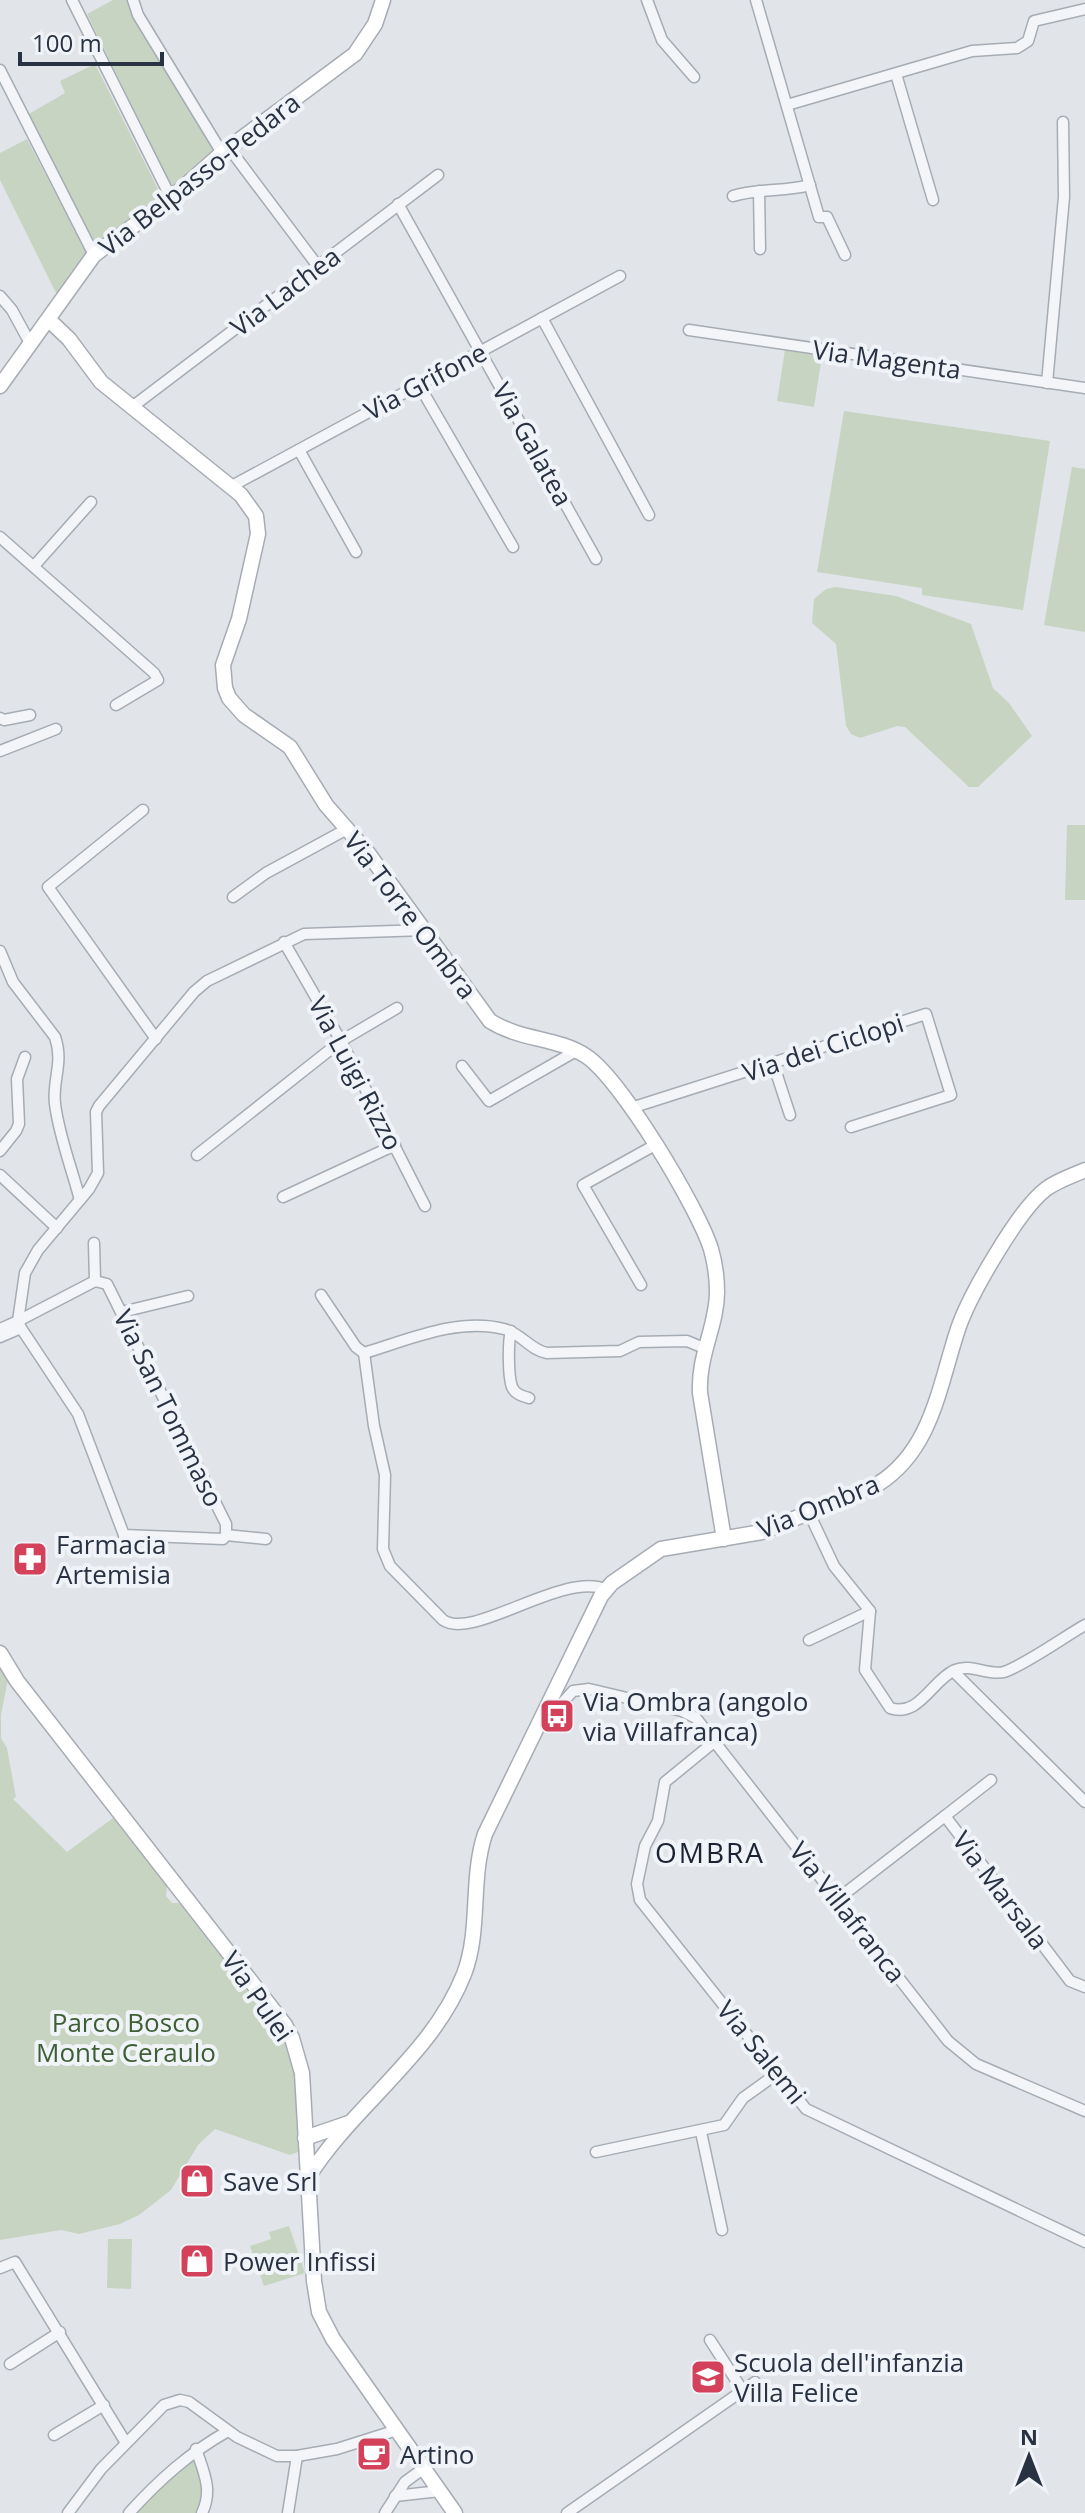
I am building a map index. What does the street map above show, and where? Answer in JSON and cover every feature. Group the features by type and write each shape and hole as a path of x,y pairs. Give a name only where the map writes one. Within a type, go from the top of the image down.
{"main road":[{"name":"Via Belpasso-Pedara","path":"0,386 94,255 355,54 375,24 383,0"},
{"name":"Via Torre Ombra","path":"49,320 69,339 101,382 252,506 258,534 239,619 225,654 225,688 229,698 244,715 290,747 326,805 425,930 490,1021 508,1032 576,1051 606,1074 655,1145 699,1222 713,1259 717,1281 716,1307 699,1374 724,1539"},
{"name":"Via Ombra","path":"331,2134 350,2123 438,2024 459,1986 472,1942 481,1847 605,1589 661,1549 762,1532 878,1484 909,1458 932,1416 961,1320 1015,1224 1047,1188 1085,1170"},
{"name":"Via Pulei","path":"0,1653 25,1692 285,2025 295,2046 302,2073 314,2281 319,2312 333,2339 455,2513"},
{"path":"304,2111 313,2122 331,2134"},
{"path":"305,2138 331,2134"},
{"path":"307,2179 331,2134"}],"street":[{"path":"72,0 171,198"},
{"path":"133,0 138,15 226,151 317,265"},
{"path":"647,0 662,40 694,77"},
{"path":"756,0 819,217 827,217 845,255"},
{"path":"787,105 972,51 1017,48 1028,41 1034,21 1085,9"},
{"path":"0,70 94,255"},
{"path":"896,74 933,200"},
{"path":"1047,383 1064,197 1063,122"},
{"name":"Via Lachea","path":"132,407 438,175"},
{"path":"733,196 810,185"},
{"path":"759,191 760,249"},
{"name":"Via Galatea","path":"398,204 596,559"},
{"name":"Via Grifone","path":"230,487 620,276"},
{"path":"0,296 12,310 31,345"},
{"path":"542,318 649,515"},
{"name":"Via Magenta","path":"689,330 1085,388"},
{"path":"419,385 513,547"},
{"path":"299,450 356,552"},
{"path":"34,566 91,502"},
{"path":"0,537 154,673 158,680 116,705"},
{"path":"0,718 30,715"},
{"path":"0,751 56,729"},
{"path":"143,810 48,887 156,1039"},
{"path":"233,897 266,873 347,829"},
{"path":"129,1549 78,1414 20,1324 25,1273 38,1250 80,1200 99,1169 96,1112 194,992 207,981 304,934 425,930"},
{"name":"Via Luigi Rizzo","path":"284,942 341,1041 425,1206"},
{"path":"0,951 13,982 58,1044 60,1060 54,1102 80,1200"},
{"path":"197,1155 341,1041 397,1008"},
{"name":"Via dei Ciclopi","path":"631,1108 926,1014 951,1095 851,1127"},
{"path":"462,1066 489,1101 576,1051"},
{"path":"0,1151 19,1124 17,1079 25,1057"},
{"path":"773,1063 790,1115"},
{"path":"283,1197 395,1145"},
{"path":"641,1285 583,1185 655,1145"},
{"path":"0,1175 57,1228"},
{"path":"94,1243 95,1281"},
{"name":"Via San Tommaso","path":"20,1324 95,1281 107,1284 226,1524 223,1539 124,1535"},
{"path":"321,1295 356,1347 364,1353 374,1426 385,1475 383,1549 390,1566 443,1620 453,1624 498,1615 547,1595 583,1585 593,1584 605,1589"},
{"path":"122,1312 188,1296"},
{"path":"0,1329 20,1324"},
{"path":"0,1337 20,1324"},
{"path":"364,1353 443,1330 468,1326 511,1331 540,1352 547,1353 620,1351 639,1342 687,1341 704,1348"},
{"path":"511,1331 508,1340 511,1383 516,1392 529,1398"},
{"path":"809,1513 834,1566 870,1611 865,1670 890,1708 900,1711 912,1708 953,1671 967,1668 1002,1672 1085,1625"},
{"path":"226,1535 266,1539"},
{"path":"809,1640 870,1611"},
{"path":"953,1671 1085,1802"},
{"name":"Via Villafranca","path":"543,1714 555,1711 573,1691 589,1689 696,1718 948,2041 976,2064 1085,2111"},
{"name":"Via Salemi","path":"714,1742 665,1782 658,1821 645,1846 637,1892 640,1900 806,2109 1085,2242"},
{"path":"945,1816 991,1780"},
{"name":"Via Marsala","path":"839,1898 945,1816 1070,1981 1085,1987"},
{"path":"596,2152 724,2125 743,2098 778,2073"},
{"path":"701,2132 722,2230"},
{"path":"0,2268 15,2262 126,2443"},
{"path":"10,2364 60,2332"},
{"path":"710,2340 743,2391"},
{"path":"567,2513 755,2382"},
{"path":"68,2513 101,2469 126,2443 164,2405 180,2400 189,2402 228,2431 268,2453 297,2456 356,2445 397,2430"},
{"path":"54,2435 104,2405"},
{"path":"129,2513 159,2480 196,2449 228,2431"},
{"path":"196,2449 209,2491 202,2513"},
{"path":"288,2513 297,2456"},
{"path":"385,2513 405,2482 424,2468"},
{"path":"395,2496 440,2491"}],"green space":[{"path":"113,0 129,0 138,27 214,151 172,187 87,14"},
{"path":"95,64 163,199 98,246 92,241 27,115 65,93 60,81"},
{"path":"27,139 86,252 86,259 58,297 0,180 0,153"},
{"path":"785,350 822,356 814,407 777,401"},
{"path":"844,411 1050,441 1023,610 922,595 922,588 817,572"},
{"path":"1072,467 1085,469 1085,632 1044,625"},
{"path":"836,587 896,596 971,624 993,688 1009,703 1032,736 978,787 969,787 905,727 897,726 860,738 851,734 846,726 836,644 812,623 814,599 826,589"},
{"path":"1067,825 1085,825 1085,900 1065,900"},
{"name":"Parco Bosco Monte Ceraulo","path":"0,1667 8,1679 1,1715 1,1738 7,1748 16,1797 13,1799 67,1852 113,1818 167,1886 166,1896 172,1903 180,1903 274,2022 289,2047 295,2078 298,2152 290,2155 215,2129 198,2145 171,2190 139,2215 120,2224 79,2234 61,2230 0,2240"},
{"path":"289,2226 305,2273 264,2286 250,2246 271,2239 269,2232"},
{"path":"108,2239 132,2239 131,2289 107,2288"},
{"path":"193,2458 205,2486 199,2513 134,2513 157,2489"}],"place":[{"name":"Farmacia Artemisia","path":"30,1559"},
{"name":"Via Ombra (angolo via Villafranca)","path":"557,1716"},
{"name":"Save Srl","path":"197,2181"},
{"name":"Power Infissi","path":"197,2261"},
{"name":"Scuola dell'infanzia Villa Felice","path":"708,2377"},
{"name":"Artino","path":"374,2454"}],"district":[{"name":"OMBRA","path":"710,1852"}]}
